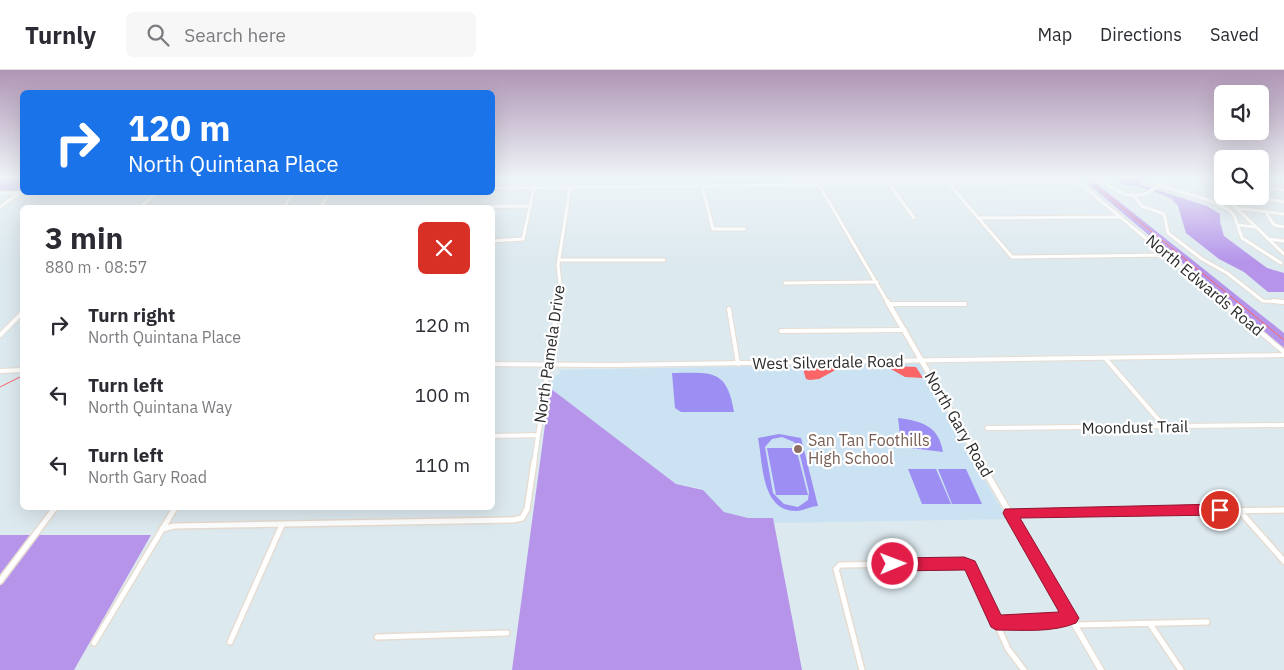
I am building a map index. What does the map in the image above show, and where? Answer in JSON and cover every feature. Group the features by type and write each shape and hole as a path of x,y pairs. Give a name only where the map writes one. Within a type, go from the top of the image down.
{"street":[{"path":"495,206 530,206 521,240 495,241"},
{"name":"North Pamela Drive","path":"282,525 513,520 522,518 527,509 550,364 560,284 560,260 568,206"},
{"path":"708,206 714,229 744,229"},
{"name":"North Gary Road","path":"832,206 1101,670"},
{"path":"905,206 914,218"},
{"path":"968,206 1012,257 1169,255"},
{"name":"North Edwards Road","path":"1110,206 1284,354"},
{"path":"1142,206 1164,214 1168,233 1228,273 1266,303 1284,302"},
{"path":"1224,206 1232,212 1242,238 1281,263"},
{"path":"1235,208 1284,214"},
{"path":"1235,208 1284,254"},
{"path":"1265,211 1275,225 1284,227"},
{"path":"978,218 1122,216"},
{"path":"1237,224 1254,226"},
{"path":"1268,239 1284,241"},
{"path":"560,260 664,260"},
{"path":"785,283 877,282"},
{"path":"890,304 965,304"},
{"path":"728,309 738,364"},
{"path":"0,335 20,316"},
{"path":"781,331 905,330"},
{"name":"West Silverdale Road","path":"495,364 738,364 1284,354"},
{"path":"1105,358 1164,426"},
{"path":"0,371 20,370"},
{"name":"Moondust Trail","path":"987,428 1284,425"},
{"path":"495,436 538,435"},
{"path":"1238,509 1284,561"},
{"path":"1010,513 1238,509 1284,510"},
{"path":"0,581 53,510"},
{"path":"94,643 174,510"},
{"path":"162,529 174,526 282,525 230,642"},
{"path":"862,670 836,569 840,565 964,563 970,566 1012,657 1024,670"},
{"path":"996,622 1035,622 1071,618"},
{"path":"1075,625 1207,622"},
{"path":"1150,624 1181,670"},
{"path":"376,637 507,633"}],"shaded area":[{"path":"1114,206 1125,206 1284,333 1284,348"},
{"path":"1178,206 1207,206 1220,214 1224,236 1267,268 1284,273 1284,292 1268,292 1244,272 1219,259 1186,233"},
{"name":"San Tan Foothills High School","path":"919,363 1007,519 773,523 772,518 748,518 724,512 700,488 676,484 550,388 552,375 559,375 560,370"},
{"path":"891,366 916,367 923,378 905,377 889,368"},
{"path":"806,367 841,367 819,379 810,380 806,379 803,369"},
{"path":"672,373 707,374 722,380 727,387 734,412 681,412 675,408"},
{"path":"550,388 676,484 703,490 724,512 748,518 773,518 802,670 512,670"},
{"path":"898,418 928,426 938,436 943,452 903,447"},
{"path":"779,434 801,438 818,506 796,511 785,509 776,503 766,484 758,438","holes":["782,437 794,442 798,447 809,492 808,500 798,507 784,504 773,493 765,447 772,439"]},
{"path":"767,448 796,448 808,495 776,495"},
{"path":"908,469 936,469 951,504 922,504"},
{"path":"938,469 966,469 982,504 952,504"},
{"path":"0,535 151,535 74,670 0,670"}],"waterway":[{"path":"1120,206 1284,340"},
{"path":"0,387 20,377"}],"place":[{"name":"San Tan Foothills High School","path":"798,449"}],"route":[{"path":"893,564 964,563 974,569 996,622 1053,621 1071,618 1010,513 1220,510"}]}
